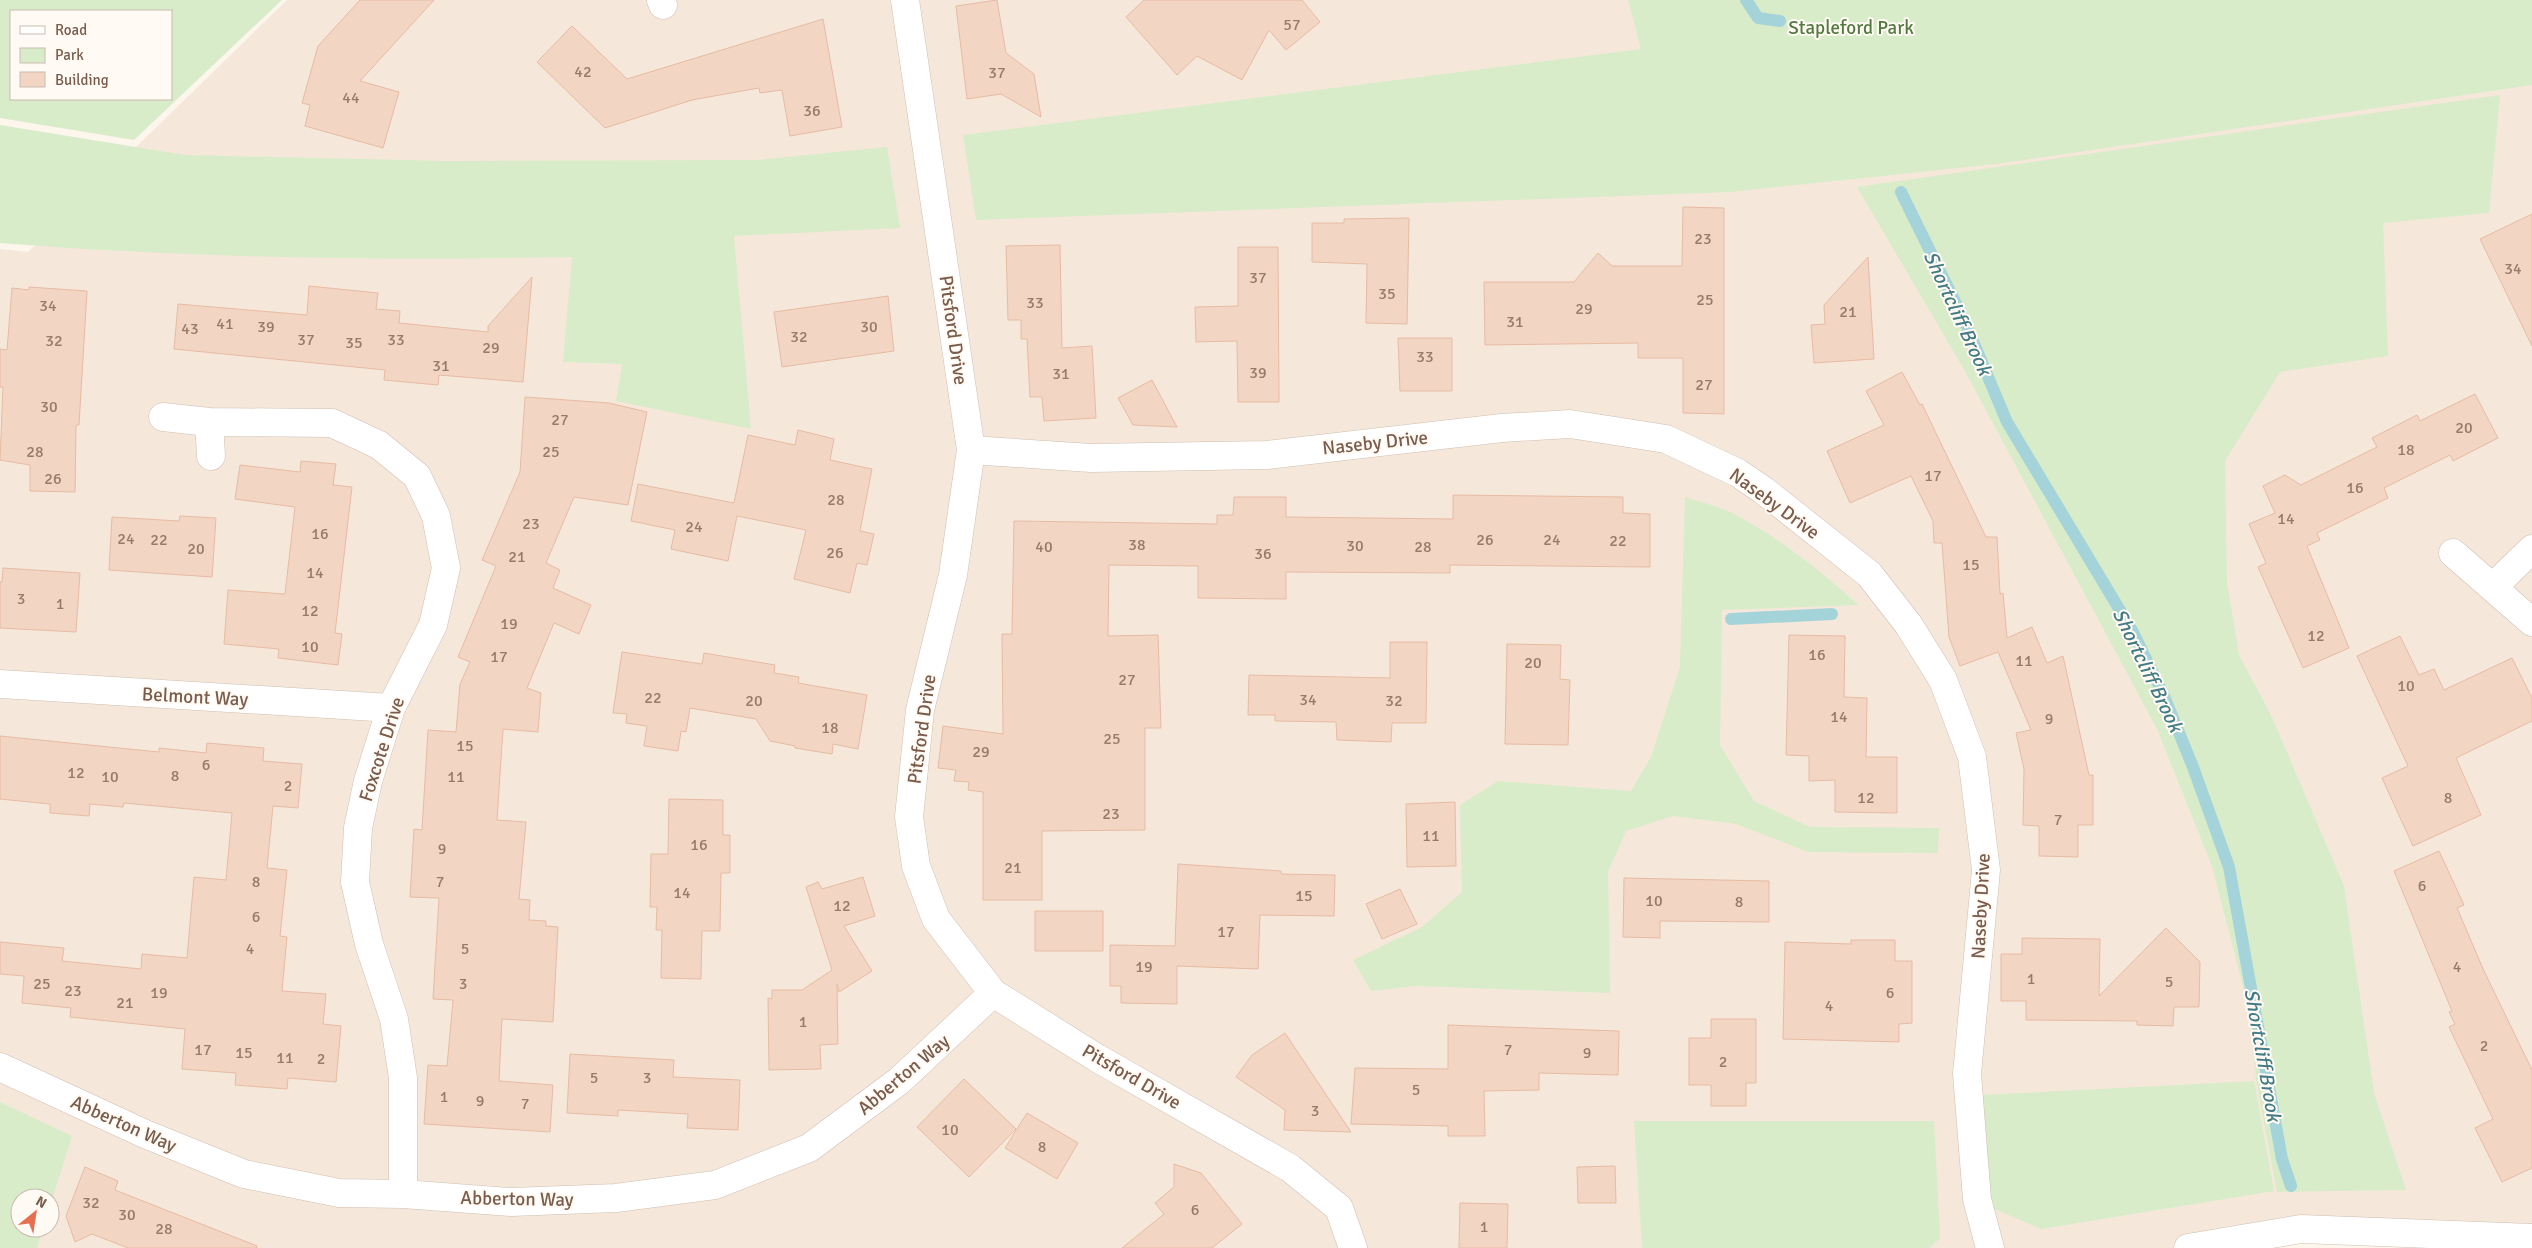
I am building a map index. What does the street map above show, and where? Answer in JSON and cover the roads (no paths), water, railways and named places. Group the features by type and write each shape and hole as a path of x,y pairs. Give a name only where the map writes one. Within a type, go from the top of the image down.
{"street":[{"name":"Pitsford Drive","path":"905,0 971,450 953,575 920,710 909,817 916,866 936,919 994,993 1097,1058 1290,1168 1339,1208 1353,1248"},
{"name":"Foxcote Drive","path":"163,417 210,422 332,423 379,444 417,476 436,516 446,568 433,625 391,708 368,781 358,828 355,882 369,944 394,1019 403,1078 403,1194"},
{"path":"210,422 211,456"},
{"name":"Naseby Drive","path":"971,450 1091,458 1267,455 1502,428 1570,424 1666,439 1738,473 1763,490 1869,574 1908,624 1943,680 1972,757 1986,870 1967,1074 1977,1199 1990,1248"},
{"path":"2493,587 2532,549"},
{"path":"2453,553 2532,622"},
{"name":"Belmont Way","path":"0,684 391,708"},
{"name":"Abberton Way","path":"0,1067 145,1134 244,1174 339,1193 403,1194 511,1202 616,1198 716,1185 809,1148 899,1082 994,993"},
{"path":"2188,1248 2301,1229 2532,1238"}],"waterway":[{"name":"Shortcliff Brook","path":"1746,0 1758,18 1780,21"},
{"name":"Shortcliff Brook","path":"1901,192 1965,322 2007,422 2133,632 2164,696 2193,767 2229,867 2282,1159 2291,1186"},
{"path":"1731,619 1832,614"}],"park label":[{"name":"Stapleford Park","path":"1851,27"}]}
